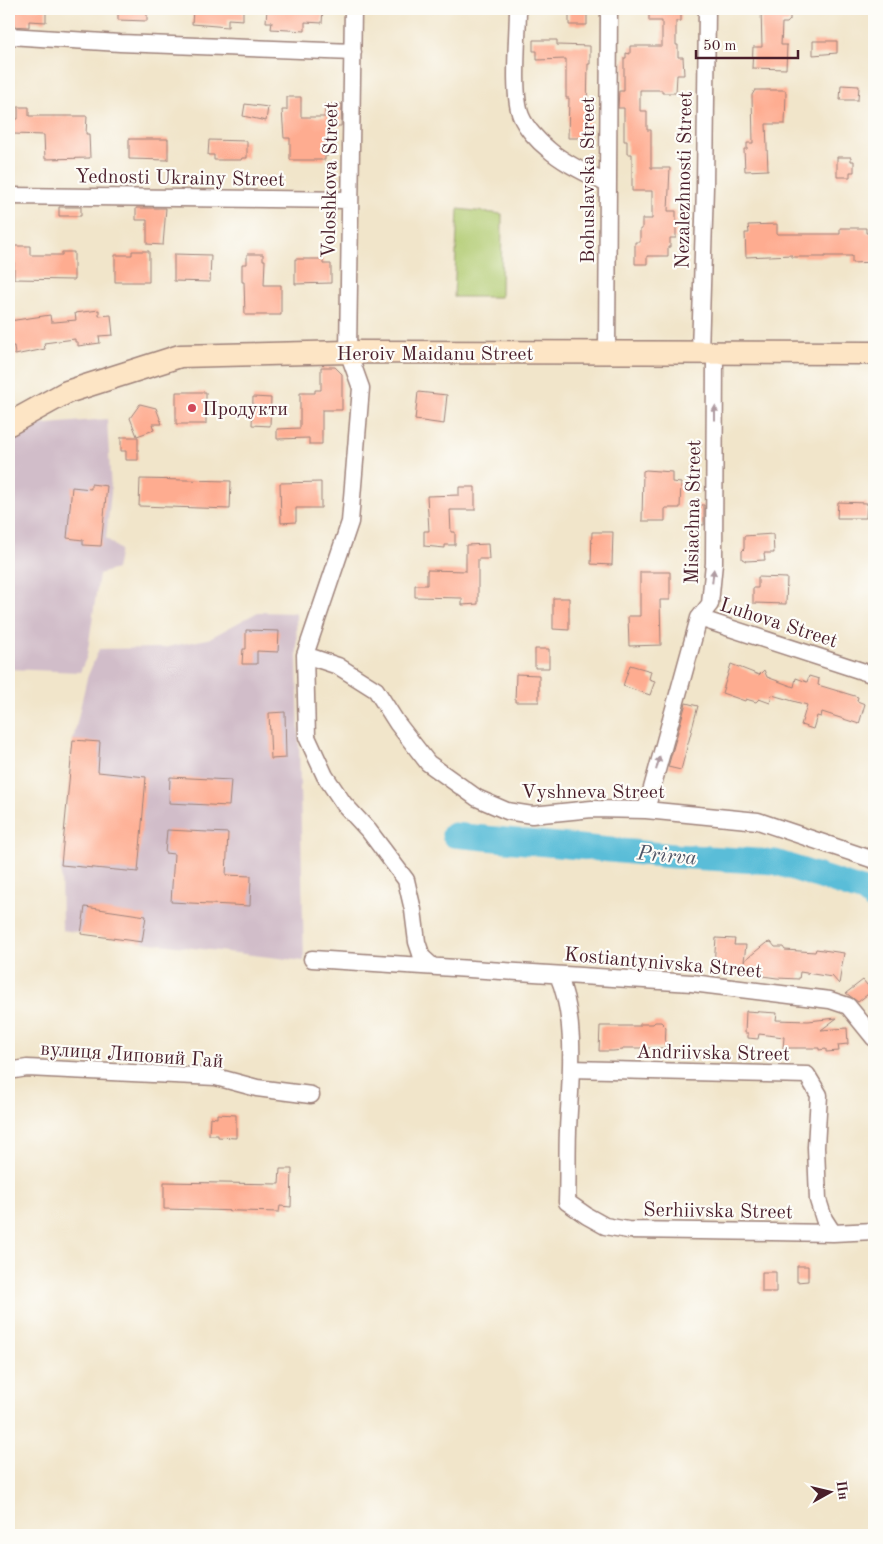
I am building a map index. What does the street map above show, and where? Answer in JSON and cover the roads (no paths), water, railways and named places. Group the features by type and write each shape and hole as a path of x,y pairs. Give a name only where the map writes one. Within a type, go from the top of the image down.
{"street":[{"name":"Voloshkova Street","path":"348,352 353,9"},
{"path":"518,9 516,98 521,116 533,134 547,149 607,184"},
{"name":"Bohuslavska Street","path":"607,352 610,9"},
{"name":"Nezalezhnosti Street","path":"707,9 705,187 708,352"},
{"path":"9,36 120,43 352,52"},
{"name":"Yednosti Ukrainy Street","path":"9,196 350,200"},
{"path":"348,352 361,388 350,522 305,655 307,737 324,776 406,880 413,910 417,942 422,957 432,966"},
{"name":"Heroiv Maidanu Street","path":"9,424 67,392 180,356 348,352 874,352"},
{"name":"Misiachna Street","path":"646,810 699,618 710,604 714,563 708,352"},
{"name":"Luhova Street","path":"699,618 874,675"},
{"name":"Vyshneva Street","path":"305,655 338,666 376,690 428,762 477,798 507,811 532,816 592,809 646,810 758,821 874,860"},
{"name":"Kostiantynivska Street","path":"312,959 692,983 830,1000 848,1006 874,1038"},
{"path":"558,975 565,990 569,1008 571,1069"},
{"name":"вулиця Липовий Гай","path":"9,1071 27,1068 216,1077 256,1088 311,1095"},
{"name":"Serhiivska Street","path":"571,1069 567,1202 604,1226 628,1230 834,1233 874,1231"},
{"name":"Andriivska Street","path":"571,1069 807,1075 819,1095 816,1147 818,1200 824,1219 834,1233"}],"waterway":[{"name":"Prirva","path":"454,835 673,856 775,862 864,891 874,899"}],"place":[{"name":"Продукти","path":"192,408"}]}
